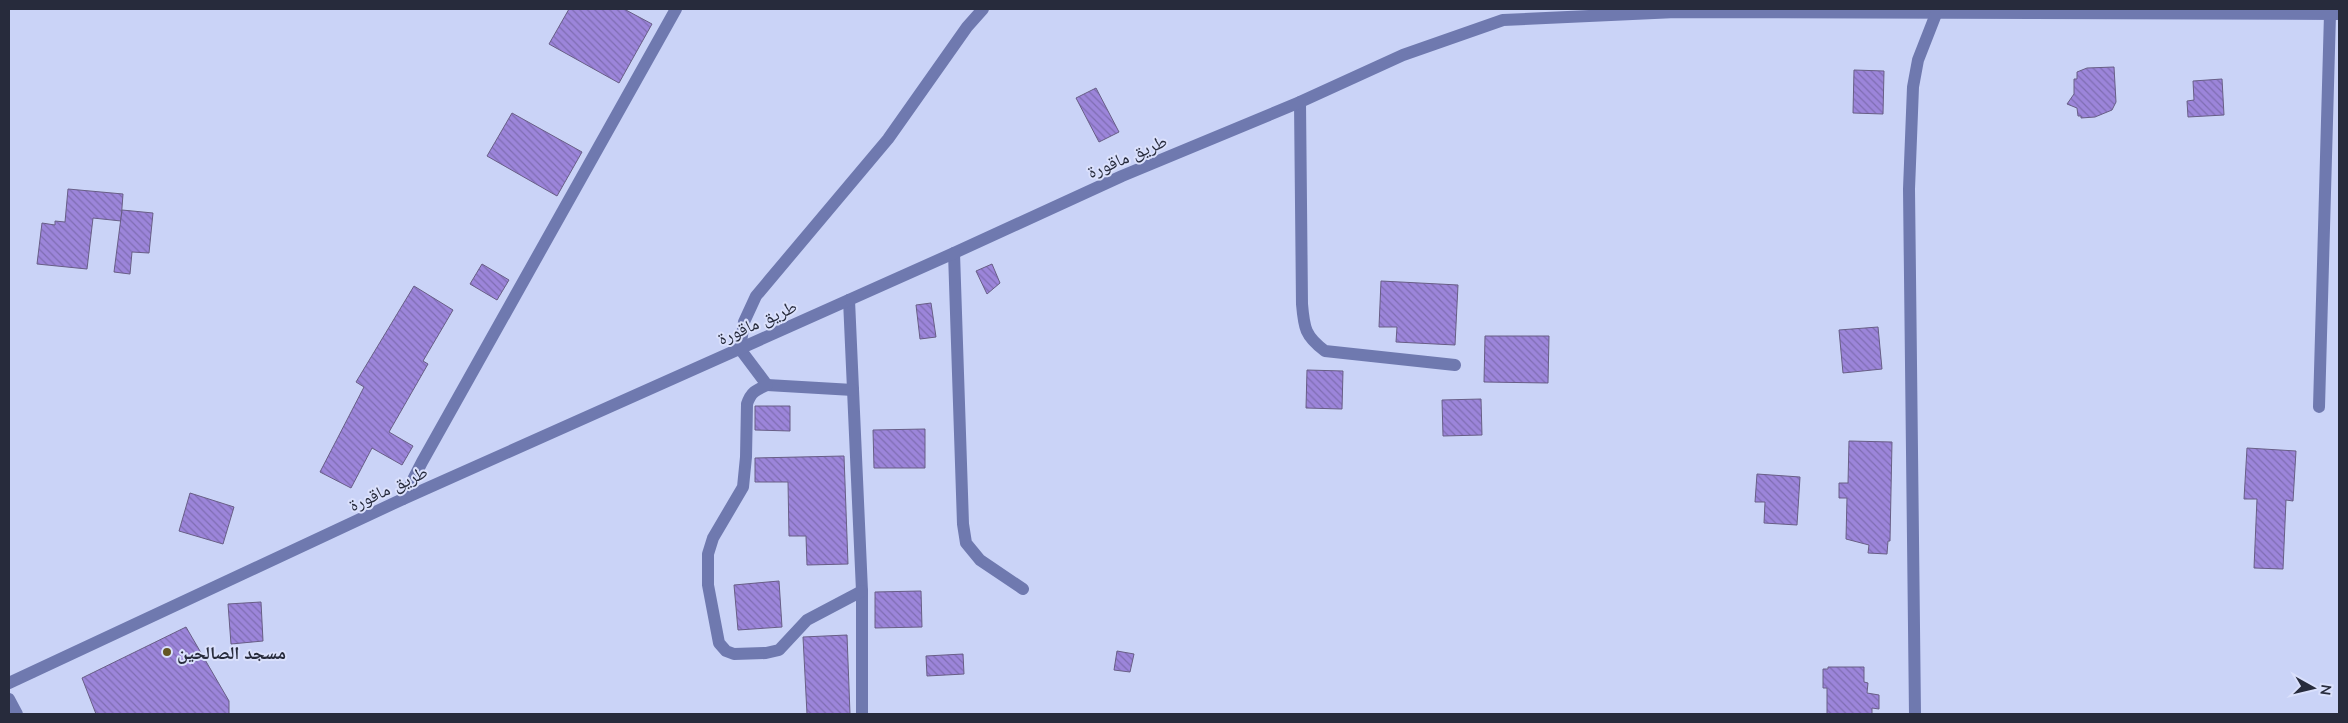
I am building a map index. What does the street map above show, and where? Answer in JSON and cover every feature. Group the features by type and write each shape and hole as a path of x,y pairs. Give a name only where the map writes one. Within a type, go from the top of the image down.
{"street":[{"path":"404,499 422,462 676,9"},
{"path":"767,385 740,349 744,322 756,296 888,139 967,27 983,9"},
{"name":"طريق ماقورة","path":"9,683 404,499 1122,176 1502,15 1676,12 2334,14"},
{"path":"1915,714 1909,189 1914,86 1918,60 1936,14"},
{"path":"2320,407 2334,14"},
{"path":"1300,102 1302,304 1304,326 1310,340 1325,351 1455,365"},
{"path":"954,253 963,524 966,543 980,560 1023,589"},
{"path":"849,300 862,591 862,714"},
{"path":"853,390 767,385 754,390 747,404 746,457 742,487 713,538 708,554 708,585 719,642 726,651 734,654 766,653 779,650 807,620 862,591"},
{"path":"9,699 17,714"}],"building":[{"path":"569,9 624,9 652,24 619,83 549,44"},
{"path":"2114,67 2116,102 2112,110 2095,117 2081,118 2081,116 2078,116 2077,108 2067,104 2074,94 2074,79 2077,79 2077,72 2087,68"},
{"path":"1854,70 1884,71 1883,114 1853,113"},
{"path":"2222,79 2224,115 2188,117 2187,101 2194,100 2193,81"},
{"path":"1096,88 1119,132 1099,142 1076,98"},
{"path":"512,113 582,152 557,196 487,156"},
{"path":"68,189 123,194 121,221 93,218 87,269 37,264 42,223 55,225 55,221 65,222"},
{"path":"122,210 153,213 149,253 132,252 130,274 114,272"},
{"path":"482,264 509,280 497,300 470,284"},
{"path":"992,264 1000,283 987,294 976,271"},
{"path":"1381,281 1458,285 1455,345 1396,342 1397,327 1379,327"},
{"path":"414,286 453,310 423,361 428,364 389,432 413,446 402,465 372,448 351,488 320,472 364,387 356,382"},
{"path":"931,303 936,337 920,339 916,305"},
{"path":"1878,327 1882,369 1843,373 1839,330"},
{"path":"1485,336 1549,336 1548,383 1484,382"},
{"path":"1307,370 1343,371 1342,409 1306,408"},
{"path":"1481,399 1482,435 1443,436 1442,400"},
{"path":"755,406 790,406 790,431 755,430"},
{"path":"925,429 925,468 874,468 873,430"},
{"path":"1849,441 1892,442 1890,541 1888,541 1887,554 1868,553 1869,545 1846,539 1847,498 1839,498 1839,483 1848,483"},
{"path":"2247,448 2296,451 2293,501 2286,500 2283,569 2254,568 2257,499 2244,499"},
{"path":"844,456 848,564 807,565 806,536 789,536 788,482 755,482 755,458"},
{"path":"1757,474 1800,477 1797,525 1764,523 1765,502 1755,502"},
{"path":"190,493 234,507 223,544 179,531"},
{"path":"779,581 782,627 738,630 734,585"},
{"path":"921,591 922,627 875,628 875,592"},
{"path":"261,602 263,641 231,644 228,604"},
{"name":"مسجد الصالحين","path":"186,627 229,701 229,714 96,714 82,678"},
{"path":"847,635 850,714 807,714 803,637"},
{"path":"1117,651 1134,654 1130,672 1114,670"},
{"path":"963,654 964,674 927,676 926,656"},
{"path":"1828,667 1864,667 1864,682 1868,683 1867,693 1879,695 1879,709 1872,708 1872,714 1827,714 1827,688 1823,688 1823,669 1828,669"}],"place":[{"name":"مسجد الصالحين","path":"167,652"}]}
